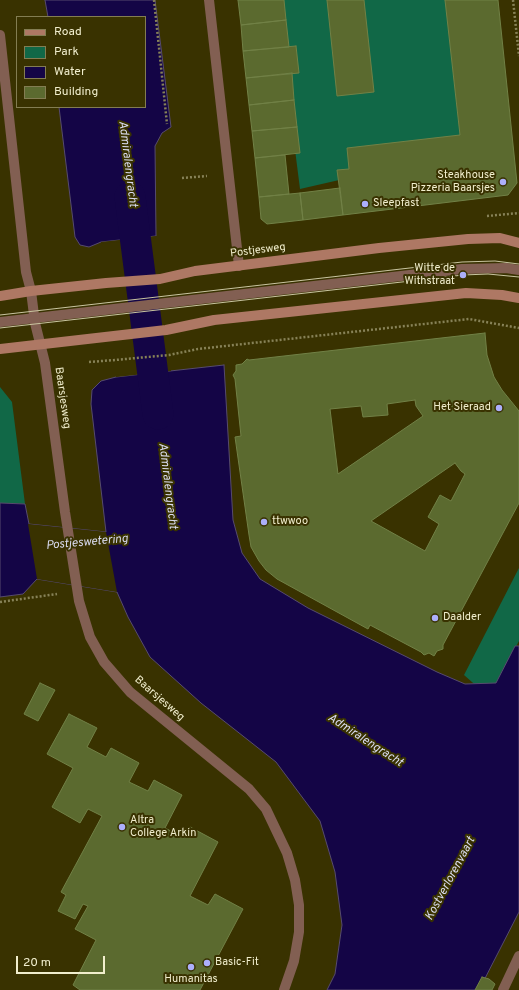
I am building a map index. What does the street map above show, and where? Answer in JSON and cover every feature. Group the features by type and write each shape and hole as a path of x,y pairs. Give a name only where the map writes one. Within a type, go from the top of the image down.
{"street":[{"path":"209,0 238,266"},
{"path":"0,35 22,246 26,272 32,291 35,321"},
{"name":"Postjesweg","path":"0,296 106,283 160,279 195,271 468,239 500,238 519,243"},
{"path":"0,322 35,321 109,309 462,269 506,268 519,270"},
{"path":"0,349 166,330 214,320 466,293 502,295 519,298"},
{"name":"Baarsjesweg","path":"35,321 45,363 79,602 90,637 104,662 130,692 248,789 266,809 287,853 295,880 299,906 299,932 297,946 284,990"},
{"path":"503,990 519,956"}],"path":[{"path":"154,0 167,124"},
{"path":"513,0 519,56"},
{"path":"182,178 229,174"},
{"path":"115,360 169,355 198,349 469,319 519,328"},
{"path":"0,602 38,596"}],"green space":[{"path":"276,0 458,0 474,149 300,189"},
{"path":"0,387 12,402 25,504 0,503"},
{"path":"519,568 519,641 489,697 464,675"}],"water":[{"path":"45,0 155,0 171,127 162,133 155,146 156,236 101,242 89,247 80,245 75,237 59,108 146,108 146,16 48,16"},
{"path":"224,365 233,520 242,553 260,579 308,608 437,672 465,684 496,683 515,646 519,646 519,912 479,990 327,990 335,974 342,925 335,872 320,821 276,762 201,703 150,657 128,617 117,592 37,579 23,594 0,597 0,503 25,504 29,524 106,532 91,404 92,390 101,381 116,377"}],"pier":[{"path":"156,236 156,238 101,244 101,242"},
{"path":"171,369 171,371 116,377 116,375"},
{"path":"28,524 106,532 117,592 37,579"}],"building":[{"path":"238,0 284,0 286,20 241,25"},
{"path":"327,0 364,0 374,92 337,96"},
{"path":"445,0 498,0 517,183 508,195 343,215 337,170 349,169 347,148 460,135"},
{"path":"286,20 289,47 243,51 241,25"},
{"path":"296,46 299,73 246,78 243,51"},
{"path":"292,73 294,100 249,105 246,78"},
{"path":"294,100 297,127 252,131 249,105"},
{"path":"297,127 300,153 255,158 252,131"},
{"path":"285,155 289,194 259,197 255,158"},
{"path":"340,188 343,215 303,220 300,193"},
{"path":"300,193 303,220 267,224 261,219 259,197"},
{"path":"485,333 487,355 494,377 502,390 519,411 519,503 443,645 443,649 437,651 434,656 429,653 424,655 370,625 368,629 277,579 266,570 259,561 251,547 235,437 241,436 235,379 233,375 236,371 236,365 242,364 247,359 249,360","holes":["415,400 416,406 423,416 338,474 330,409 361,406 363,417 388,415 387,404","455,463 465,474 451,501 440,495 428,517 439,524 425,551 371,521"]},
{"path":"40,683 55,690 38,721 24,714"},
{"path":"69,714 97,728 87,747 106,757 111,748 139,763 129,782 148,791 154,780 182,795 165,828 184,838 190,827 218,842 190,896 208,905 215,894 243,909 200,990 80,990 73,985 96,940 75,929 88,906 83,904 75,919 58,911 66,895 61,892 102,816 88,809 80,823 52,807 73,768 47,754"},
{"path":"482,977 489,979 495,984 492,990 475,990"}],"waterway":[{"name":"Admiralengracht","path":"130,197 158,414"}],"tram line":[{"path":"0,315 462,262 495,261 519,264"},
{"path":"0,328 463,275 488,274 519,277"}],"place":[{"name":"Steakhouse Pizzeria Baarsjes","path":"503,182"},
{"name":"Sleepfast","path":"365,204"},
{"name":"Witte de Withstraat","path":"463,275"},
{"name":"Het Sieraad","path":"499,408"},
{"name":"ttwwoo","path":"264,522"},
{"name":"Daalder","path":"435,618"},
{"name":"Altra College Arkin","path":"122,827"},
{"name":"Basic-Fit","path":"207,963"},
{"name":"Humanitas","path":"191,967"}],"water label":[{"name":"Postjeswetering","path":"87,543"},
{"name":"Kostverlorenvaart","path":"451,879"}]}
